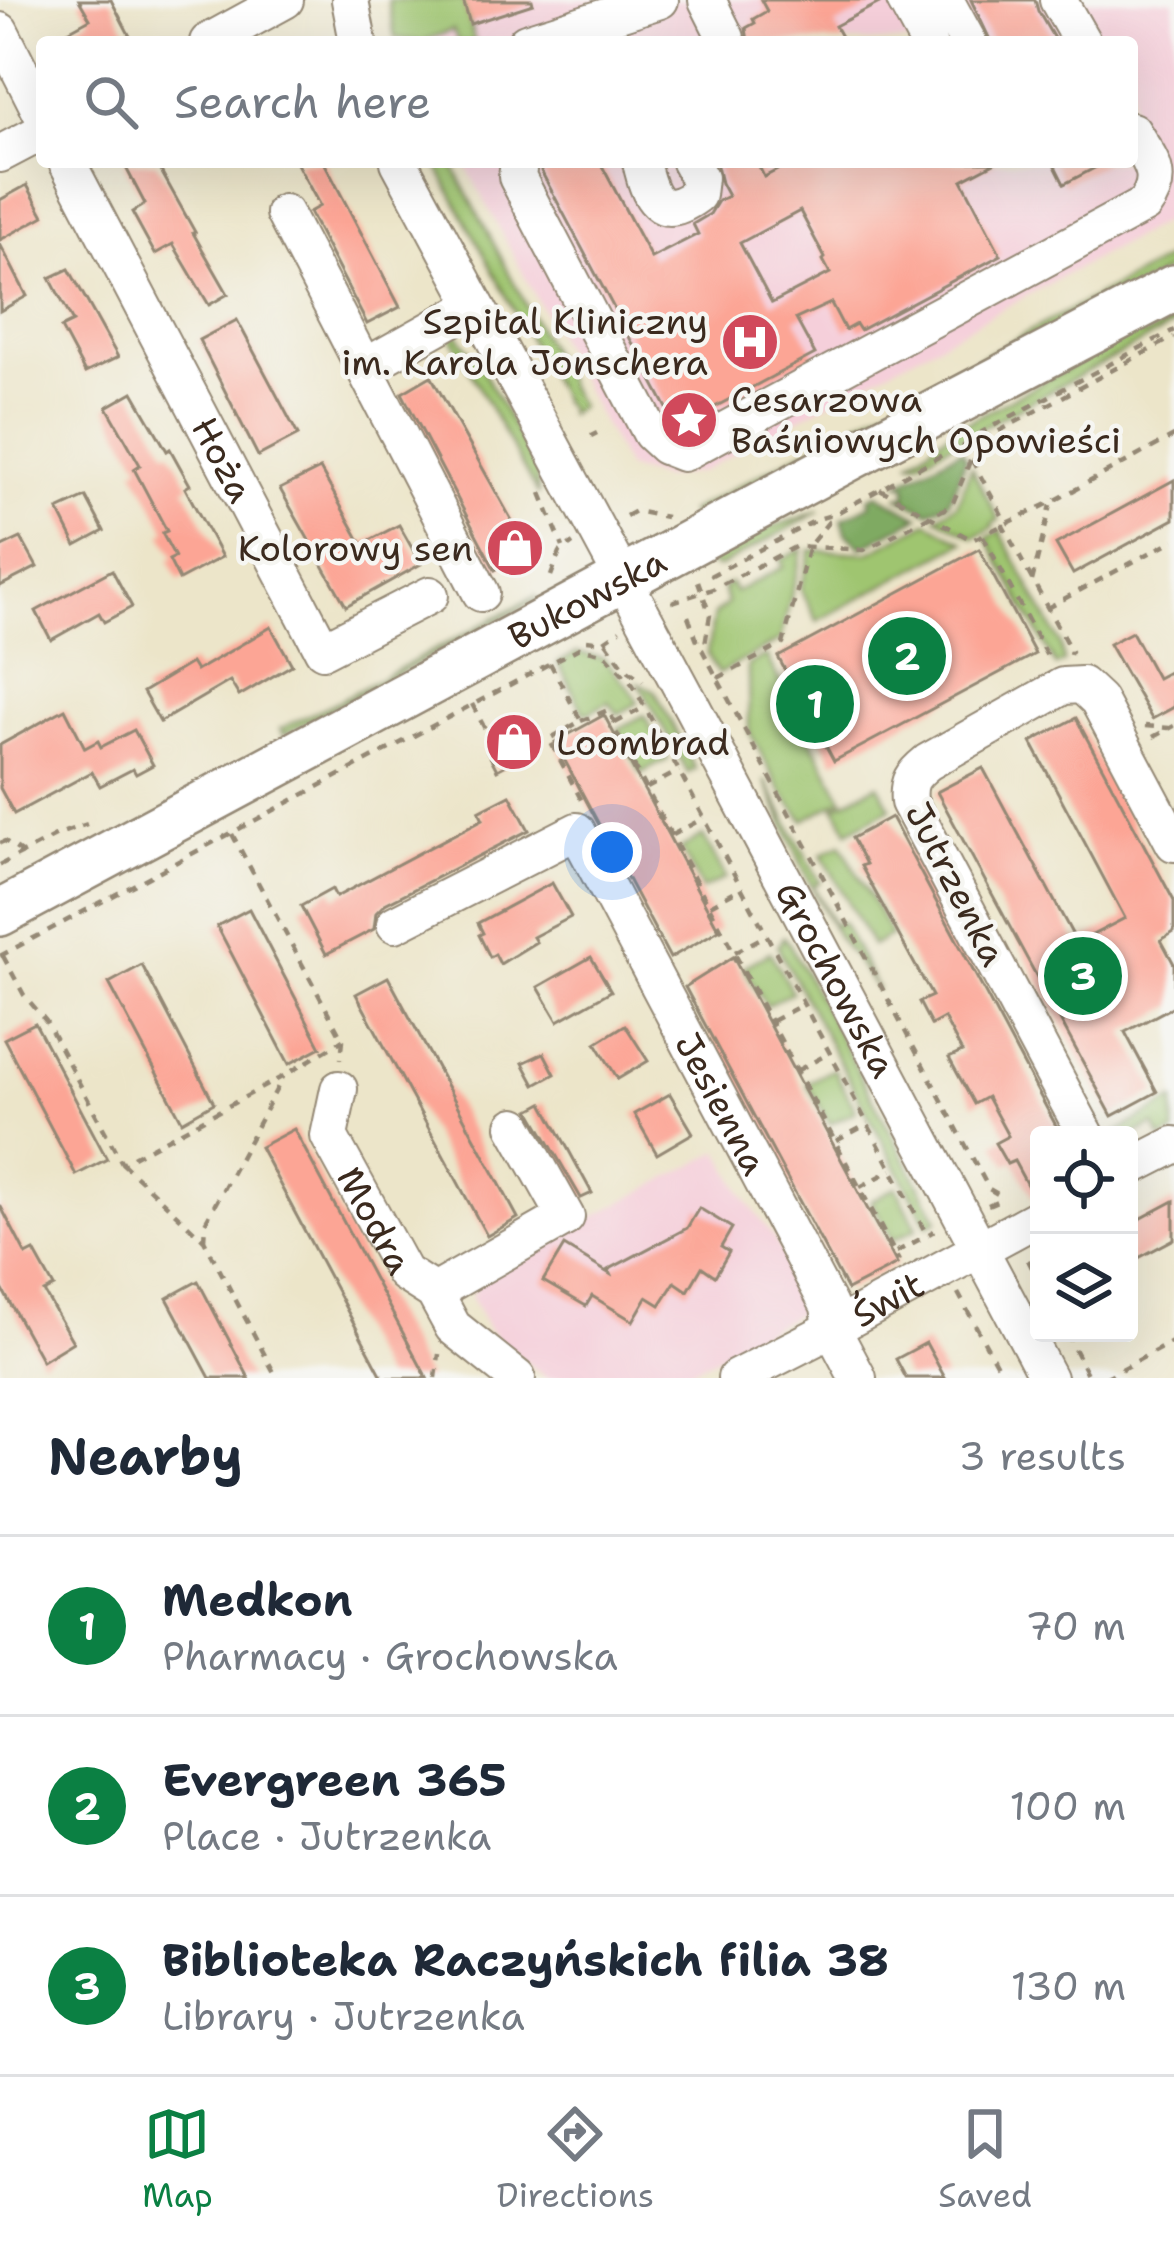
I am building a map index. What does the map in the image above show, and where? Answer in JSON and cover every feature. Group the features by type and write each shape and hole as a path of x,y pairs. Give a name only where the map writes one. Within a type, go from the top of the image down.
{"main road":[{"name":"Bukowska","path":"1,941 623,579 1174,288"}],"street":[{"path":"219,36 285,0"},
{"path":"350,0 357,36"},
{"path":"569,36 610,30 660,0"},
{"path":"707,0 725,36"},
{"path":"905,0 925,36"},
{"path":"945,0 965,36"},
{"path":"1058,0 1079,36"},
{"path":"0,31 36,102"},
{"path":"0,154 36,135"},
{"path":"518,168 517,177 651,433 665,446 683,453 1144,205 1156,190 1155,172 1138,142"},
{"name":"Hoża","path":"70,168 323,650 430,595"},
{"name":"Grochowska","path":"402,168 1048,1378"},
{"path":"642,168 646,188 665,208 682,206 697,195 699,178 693,168"},
{"path":"284,213 481,592"},
{"path":"364,367 474,306"},
{"path":"1059,679 1082,685 1098,700 1174,843"},
{"name":"Jutrzenka","path":"1059,679 928,762 912,775 908,786 910,802 1081,1126"},
{"name":"Jesienna","path":"395,924 569,815 829,1306 832,1329 858,1378"},
{"name":"Modra","path":"339,1089 329,1136 404,1273 434,1292 453,1327 517,1378"},
{"path":"434,1292 566,1217 515,1126"},
{"path":"1138,1163 1174,1145"},
{"name":"Świt","path":"736,1378 832,1329 971,1233 1021,1214"}],"path":[{"path":"1172,336 1174,352"},
{"path":"679,598 797,546 864,550 952,505 982,432 1172,336"},
{"path":"710,576 963,444 988,437 1172,336"},
{"path":"880,489 972,540 1174,436"},
{"path":"963,444 1072,651 1059,679"},
{"path":"1032,581 1052,502"},
{"path":"631,513 664,518"},
{"path":"717,678 783,644 808,546 835,514"},
{"path":"983,536 1059,679"},
{"path":"1046,608 1174,540"},
{"path":"692,706 710,615 701,592"},
{"path":"688,616 989,1189 1021,1214 1030,1264"},
{"path":"589,640 603,642 614,633"},
{"path":"277,1378 203,1240 122,1163 46,1021 24,995 1,941 232,830 578,648 604,654 633,685 927,1235 971,1233 1021,1214"},
{"path":"472,704 494,746"},
{"path":"615,723 645,707"},
{"path":"581,721 608,710 904,1270"},
{"path":"646,788 679,771"},
{"path":"671,836 704,818"},
{"path":"232,830 343,1040 339,1089"},
{"path":"0,843 21,852 26,862"},
{"path":"709,905 742,888"},
{"path":"734,952 767,935"},
{"path":"771,1022 804,1004"},
{"path":"122,1163 343,1040"},
{"path":"797,1070 830,1053"},
{"path":"203,1240 205,1222 282,1077"},
{"path":"835,1141 868,1124"},
{"path":"860,1187 892,1170"},
{"path":"1105,1378 1174,1340"},
{"path":"1071,1342 1089,1378"},
{"path":"437,1370 447,1378"}],"shaded area":[{"name":"Szpital Kliniczny im. Karola Jonschera","path":"402,0 1174,0 1174,216 700,472 663,478 627,469 467,168 1138,168 1138,36 407,36"},
{"path":"720,1151 805,1296 804,1310 676,1378 547,1378 489,1330 471,1298 478,1277"}],"green space":[{"path":"388,0 463,0 473,36 456,36 453,30 437,36 395,36"},
{"path":"438,168 454,168 579,407 569,414"},
{"path":"1174,255 1174,267 692,517 689,512"},
{"path":"1174,320 1174,325 917,462 911,461 950,431 1135,333 1145,335"},
{"path":"455,330 482,369 537,473 538,495 448,331"},
{"path":"962,449 966,458 949,501 929,512 897,496 906,497 907,485 899,483"},
{"path":"971,467 999,520 974,537 937,517 957,504"},
{"path":"878,494 919,517 862,547 846,533 842,519 871,504 869,498"},
{"path":"820,511 719,567 709,559 767,529"},
{"path":"928,522 964,542 817,621 801,589 811,550 868,553"},
{"path":"1000,531 1060,643 1064,662 1056,666 987,538"},
{"path":"803,549 780,640 718,674 707,653 714,615 727,604 723,587 730,583 735,592 783,567 780,559"},
{"path":"538,599 283,735 280,729"},
{"path":"577,653 603,658 638,703 618,714 609,702 583,711 558,663"},
{"path":"766,656 843,799 804,820 782,793 749,731 748,665"},
{"path":"639,683 655,691 695,769 688,773"},
{"path":"644,715 668,759 641,773 618,729"},
{"path":"765,780 820,882 813,886 834,925 842,922 878,990 837,936 808,879"},
{"path":"878,784 891,808 848,831 835,807"},
{"path":"703,836 726,878 702,889 681,849"},
{"path":"841,844 891,935 872,946 822,854"},
{"path":"783,937 938,1220 928,1225 780,952"},
{"path":"770,952 792,992 766,1006 744,967"},
{"path":"834,1069 856,1111 830,1124 807,1083"},
{"path":"1174,1100 1174,1133 1162,1139 1154,1125 1138,1133 1138,1126 1128,1126"},
{"path":"896,1187 917,1228 893,1240 871,1201"}],"building":[{"path":"79,0 111,0 130,36 59,36 90,19"},
{"path":"463,0 532,0 533,4 470,24"},
{"path":"761,0 883,0 835,26 841,36 747,36 746,28 755,23 753,19 767,11"},
{"path":"971,0 1035,0 1053,36 988,36"},
{"path":"126,168 159,168 228,294 209,305 173,244 155,254 132,212 145,204"},
{"path":"299,168 327,168 400,307 367,324 309,212 320,206"},
{"path":"541,168 603,168 651,258 698,234 693,224 728,196 717,168 760,168 764,177 781,168 985,168 962,180 1001,255 860,330 856,324 845,330 831,303 796,319 815,354 677,427","holes":["800,211 830,273 772,303 740,243"]},
{"path":"1056,168 1095,168 1064,184"},
{"path":"27,185 44,216 0,240 0,200"},
{"path":"0,244 27,296 0,311"},
{"path":"69,269 118,357 85,373 61,328 73,322 50,278"},
{"path":"237,320 298,435 258,456 199,340"},
{"path":"431,376 529,551 495,570 402,393"},
{"path":"133,392 190,485 185,488 222,557 179,580 169,560 175,557 162,533 167,531 134,469 140,465 107,407"},
{"path":"320,469 362,544 399,525 421,564 346,606 280,489"},
{"path":"1174,480 1174,519 1073,574 1056,544"},
{"path":"86,497 104,531 76,546 58,510"},
{"path":"21,538 37,567 0,586 0,548"},
{"path":"979,549 1035,654 834,761 778,657"},
{"path":"112,570 132,607 104,622 99,613 51,640 36,611"},
{"path":"271,627 292,665 239,696 230,681 160,722 143,692 191,663 196,671"},
{"path":"1132,632 1157,678 1174,669 1174,707 1152,719 1109,644"},
{"path":"65,709 85,748 98,741 101,747 134,730 153,765 136,774 133,769 100,786 92,772 14,814 0,788 0,745"},
{"path":"604,715 719,930 670,958 555,742"},
{"path":"1076,718 1174,901 1174,932 1161,940 1174,964 1174,1006 1125,1032 1157,1092 1112,1116 937,792 983,768 1077,943 1125,918 1031,742"},
{"path":"515,736 525,755 497,770 487,751"},
{"path":"510,795 529,830 385,904 376,913 374,929 326,954 301,906 332,889 336,897 483,819 479,811"},
{"path":"891,817 1056,1126 1030,1126 1030,1190 1014,1161 1007,1164 995,1143 1008,1136 987,1097 974,1104 949,1058 962,1052 944,1018 931,1025 919,1002 932,996 861,866 866,864 852,838"},
{"path":"552,883 571,917 533,937 536,942 500,964 495,954 490,957 478,923"},
{"path":"249,909 321,1047 289,1064 217,926"},
{"path":"591,957 611,991 558,1021 538,987"},
{"path":"733,957 897,1264 847,1290 685,987"},
{"path":"142,965 214,1103 182,1121 109,983"},
{"path":"388,977 518,1218 487,1236 356,994"},
{"path":"35,1023 107,1159 76,1175 4,1039"},
{"path":"625,1025 648,1061 618,1079 596,1043"},
{"path":"544,1053 555,1074 535,1085 523,1063"},
{"path":"670,1094 693,1133 657,1154 634,1114"},
{"path":"543,1103 592,1193 581,1198 530,1110"},
{"path":"294,1129 427,1378 383,1378 260,1147"},
{"path":"1174,1201 1174,1239 1138,1258 1138,1220"},
{"path":"0,1205 26,1255 34,1251 54,1287 44,1292 73,1342 42,1361 0,1285"},
{"path":"699,1208 732,1228 721,1247 729,1252 715,1276 702,1267 688,1291 675,1282 660,1305 647,1297 633,1321 592,1296 586,1306 543,1281 564,1246 610,1274 608,1270 687,1228"},
{"path":"198,1281 249,1378 210,1378 167,1298"},
{"path":"926,1343 945,1378 906,1378 896,1359"}],"place":[{"name":"Szpital Kliniczny im. Karola Jonschera","path":"750,342"},
{"name":"Cesarzowa Baśniowych Opowieści","path":"689,420"},
{"name":"Kolorowy sen","path":"515,548"},
{"name":"Evergreen 365","path":"907,656"},
{"name":"Medkon","path":"815,704"},
{"name":"Loombrad","path":"514,742"},
{"name":"Biblioteka Raczyńskich filia 38","path":"1083,976"}]}
